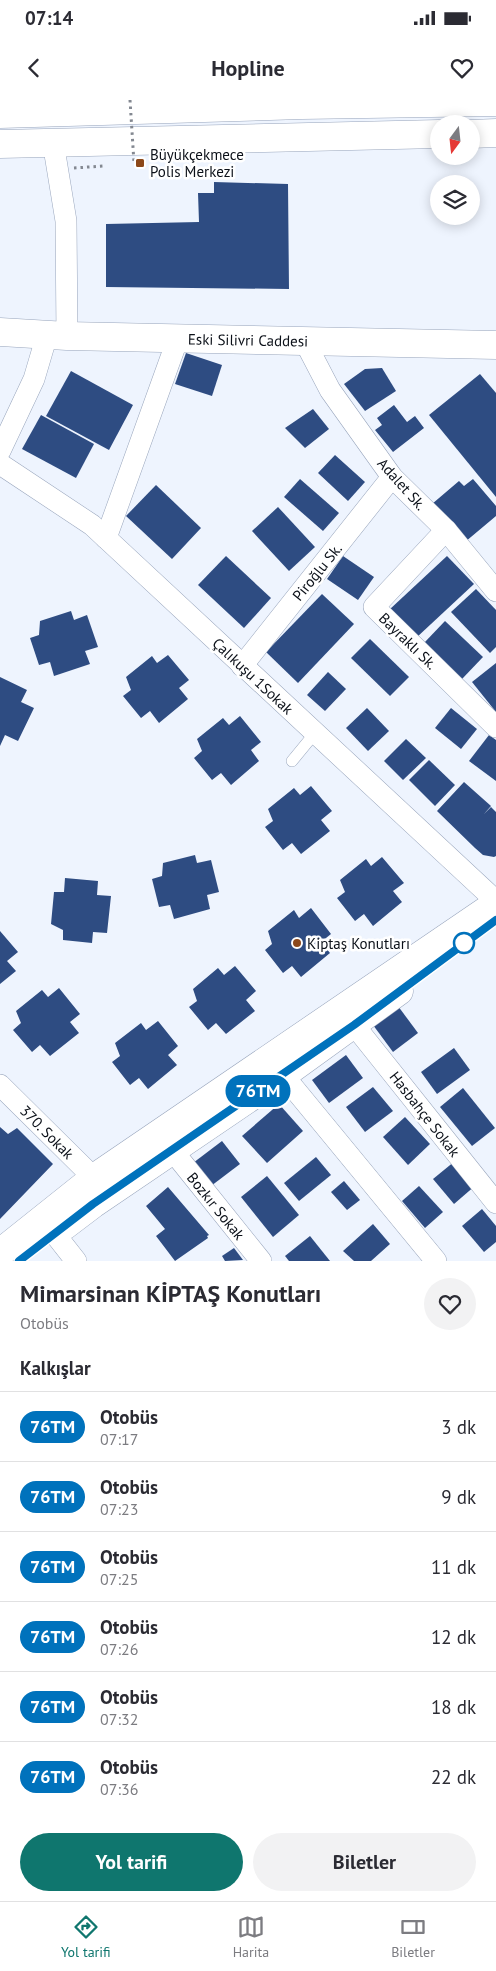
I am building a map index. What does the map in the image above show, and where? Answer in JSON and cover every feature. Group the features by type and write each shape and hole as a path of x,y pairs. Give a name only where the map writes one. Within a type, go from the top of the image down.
{"main road":[{"path":"302,105 331,100"},
{"path":"0,114 70,106 496,102"},
{"path":"480,134 496,133"},
{"path":"0,144 430,134"},
{"name":"Eski Silivri Caddesi","path":"0,332 57,336 496,345"},
{"path":"0,1253 94,1178 496,903"},
{"path":"19,1261 93,1204 354,1025 496,920"}],"street":[{"path":"0,451 34,379 57,336 66,221 53,142"},
{"path":"106,538 178,338"},
{"name":"Adalet Sk.","path":"305,342 330,390 392,478 446,530 496,591"},
{"name":"Çalıkuşu 1Sokak","path":"0,464 92,525 496,903"},
{"name":"Piroğlu Sk.","path":"242,666 392,478"},
{"name":"Bayraklı Sk.","path":"446,530 374,607 496,727"},
{"name":"Hasbahçe Sokak","path":"354,1025 496,1203"},
{"path":"283,1075 436,1261"},
{"name":"370. Sokak","path":"0,1085 94,1178"},
{"name":"Bozkır Sokak","path":"172,1150 261,1261"},
{"path":"54,1233 76,1261"}],"lane":[{"path":"292,761 315,733"}],"path":[{"path":"130,100 134,164"}],"building":[{"path":"214,182 288,184 289,289 106,287 106,224 199,222 198,193 214,193"},
{"path":"186,353 222,365 212,396 175,384"},
{"path":"382,368 396,391 365,411 344,384 365,369"},
{"path":"71,371 133,405 109,450 46,416"},
{"path":"480,374 496,393 496,497 429,415"},
{"path":"394,405 407,422 415,416 424,428 393,452 375,430 382,425 377,418"},
{"path":"313,409 329,429 305,448 285,428"},
{"path":"41,415 94,444 76,478 22,449"},
{"path":"335,455 365,482 348,501 318,473"},
{"path":"300,479 339,513 323,531 284,497"},
{"path":"473,479 496,506 496,516 465,542 432,504 459,481 464,486"},
{"path":"156,485 201,528 172,559 126,516"},
{"path":"278,507 315,547 289,571 252,531"},
{"path":"226,556 271,598 244,628 198,585"},
{"path":"343,556 374,577 358,600 327,579"},
{"path":"447,556 474,584 416,638 389,610"},
{"path":"476,589 496,610 496,647 490,653 451,612"},
{"path":"322,594 354,624 298,683 266,652"},
{"path":"71,611 74,620 87,615 98,647 85,651 90,664 54,676 50,662 39,665 30,638 39,635 40,621"},
{"path":"445,621 483,657 462,679 424,643"},
{"path":"370,639 409,677 390,696 351,658"},
{"path":"168,655 189,680 179,688 188,699 159,723 150,711 141,718 123,696 131,690 126,677 152,656 157,663"},
{"path":"496,663 496,712 472,682"},
{"path":"328,672 346,689 325,711 307,695"},
{"path":"0,677 27,690 21,702 34,708 18,741 5,735 0,746"},
{"path":"367,708 389,731 368,751 346,728"},
{"path":"451,708 477,729 461,749 435,728"},
{"path":"240,716 261,742 251,750 259,761 231,785 221,773 212,780 194,758 202,751 197,739 223,718 229,725"},
{"path":"489,735 496,740 496,781 469,761"},
{"path":"406,739 426,758 403,780 384,761"},
{"path":"429,760 455,785 435,806 409,780"},
{"path":"464,782 491,806 484,814 491,807 496,812 496,856 494,857 483,855 437,811"},
{"path":"311,786 332,811 321,820 330,831 301,854 292,843 283,850 265,827 273,821 268,809 294,788 300,795"},
{"path":"195,855 197,863 211,860 219,892 207,895 210,909 174,919 170,905 159,907 152,879 162,876 163,863"},
{"path":"382,857 404,883 393,891 402,902 373,926 364,914 355,921 337,898 345,892 340,880 366,859 371,866"},
{"path":"65,878 98,881 97,895 111,896 107,933 93,932 92,943 63,940 63,930 51,924 54,892 64,892"},
{"name":"Kiptaş Konutları","path":"311,908 331,934 321,942 330,953 301,977 292,966 283,973 265,950 272,944 268,931 294,910 299,918"},
{"path":"0,931 18,952 7,961 16,971 0,984"},
{"path":"235,966 256,991 246,1000 255,1011 226,1034 216,1023 208,1030 189,1007 197,1001 193,989 218,968 224,975"},
{"path":"59,988 80,1014 70,1022 79,1033 50,1056 40,1045 32,1052 13,1030 21,1023 16,1011 42,990 48,997"},
{"path":"398,1006 418,1033 393,1052 373,1025"},
{"path":"158,1021 178,1046 168,1055 177,1065 148,1089 139,1078 130,1085 112,1062 120,1056 115,1043 141,1023 146,1030"},
{"path":"454,1048 470,1070 437,1094 421,1072"},
{"path":"346,1055 363,1078 329,1103 312,1080"},
{"path":"373,1087 393,1111 365,1132 346,1107"},
{"path":"463,1088 495,1128 472,1146 440,1107"},
{"path":"279,1104 303,1131 267,1163 242,1136"},
{"path":"405,1117 430,1144 408,1165 383,1137"},
{"path":"0,1127 8,1134 17,1128 53,1164 0,1219"},
{"path":"222,1141 240,1164 211,1186 193,1163"},
{"path":"316,1157 331,1175 299,1201 284,1183"},
{"path":"455,1161 476,1185 454,1204 433,1179"},
{"path":"267,1176 299,1215 273,1237 241,1197"},
{"path":"344,1181 360,1200 347,1210 331,1192"},
{"path":"419,1186 443,1212 425,1228 402,1201"},
{"path":"168,1187 209,1235 207,1236 208,1238 175,1261 156,1236 165,1229 146,1206"},
{"path":"482,1209 496,1226 496,1242 484,1252 462,1226"},
{"path":"373,1224 390,1244 371,1261 354,1261 343,1251"},
{"path":"310,1236 330,1261 289,1261 285,1256"},
{"path":"234,1248 243,1260 225,1261 222,1256"}],"bus line":[{"name":"76TM","path":"19,1261 93,1204 354,1025 496,920"}],"place":[{"name":"Büyükçekmece Polis Merkezi","path":"140,163"},
{"name":"Kiptaş Konutları","path":"297,943"}]}
